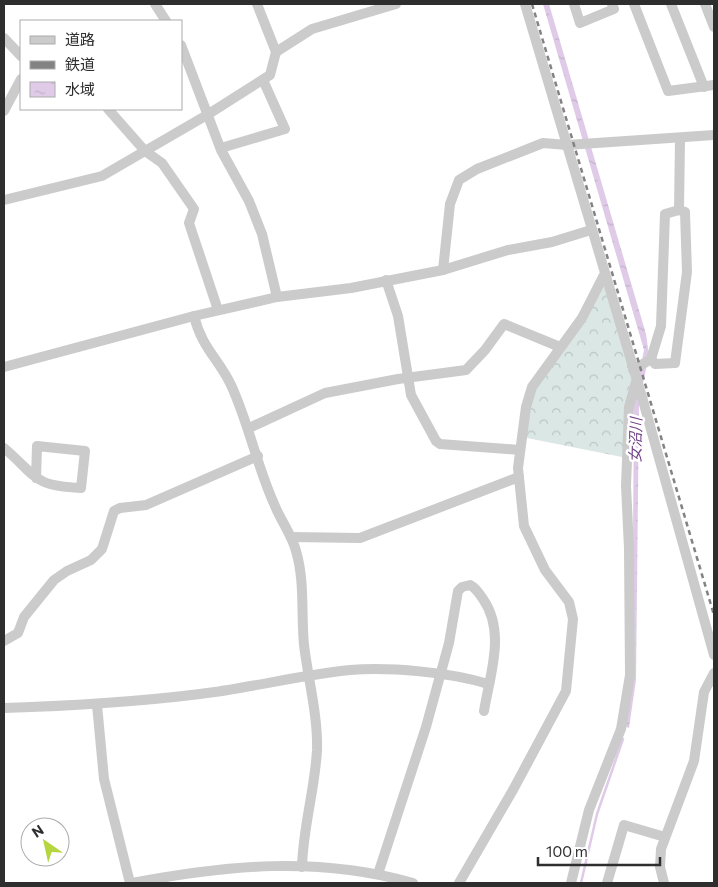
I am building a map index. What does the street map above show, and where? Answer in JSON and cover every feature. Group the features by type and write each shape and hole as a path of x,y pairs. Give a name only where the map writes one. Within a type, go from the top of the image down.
{"street":[{"path":"155,4 165,20"},
{"path":"4,200 102,176 270,76 276,52 257,4"},
{"path":"276,52 312,28 396,4"},
{"path":"525,4 604,275 642,397 714,655"},
{"path":"574,4 580,23 614,9 612,4"},
{"path":"634,4 668,91 709,86 671,4"},
{"path":"705,4 714,27"},
{"path":"4,38 20,55"},
{"path":"182,48 221,148 249,201 262,234 277,297"},
{"path":"221,148 285,129 262,80"},
{"path":"4,111 20,81"},
{"path":"109,110 146,151 162,163 194,209 189,223 218,310"},
{"path":"443,270 450,204 459,180 477,169 544,143 567,145 714,135"},
{"path":"679,210 680,138"},
{"path":"633,370 651,359 660,326 665,214 679,210 685,212 686,272 675,363 654,364 651,359"},
{"path":"4,367 218,310 277,297 351,288 443,270 508,250 552,242 591,230"},
{"path":"459,883 513,790 566,691 573,619 569,602 545,570 524,526 519,477 520,450 526,407 532,387 582,318 604,275"},
{"path":"386,280 398,316 411,395 436,441 440,444 520,450"},
{"path":"194,316 198,332 211,356 224,372 249,428 275,506 296,550 300,571 308,677 316,727 316,751 302,867"},
{"path":"249,428 325,394 408,377 466,370 485,350 504,324 560,347"},
{"path":"571,883 589,810 621,729 630,675 629,548 626,486 629,407 636,382"},
{"path":"4,448 36,478 57,487 80,488 85,451 37,446 36,478"},
{"path":"4,641 18,633 24,617 54,580 67,571 91,560 102,549 114,511 120,508 146,505 258,456"},
{"path":"290,537 360,538 519,477"},
{"path":"378,874 426,727 439,674 449,644 458,591 462,587 470,585 475,588 492,612 496,636 484,711"},
{"path":"4,708 96,705 200,694 351,670 439,674 488,684"},
{"path":"664,883 660,867 665,837 694,761 704,692 714,673"},
{"path":"96,705 104,779 131,883 218,868 302,867 378,874 413,883"},
{"path":"607,883 624,825 665,837"}],"green space":[{"path":"604,275 633,370 627,458 522,437 532,387"}],"water":[{"path":"543,4 549,4 646,334 649,355 639,402 636,680 629,728 624,726 633,537 634,401 644,350"}],"waterway":[{"name":"女沼川","path":"581,883 597,814 623,739"}],"railway":[{"path":"532,4 714,615"}]}
